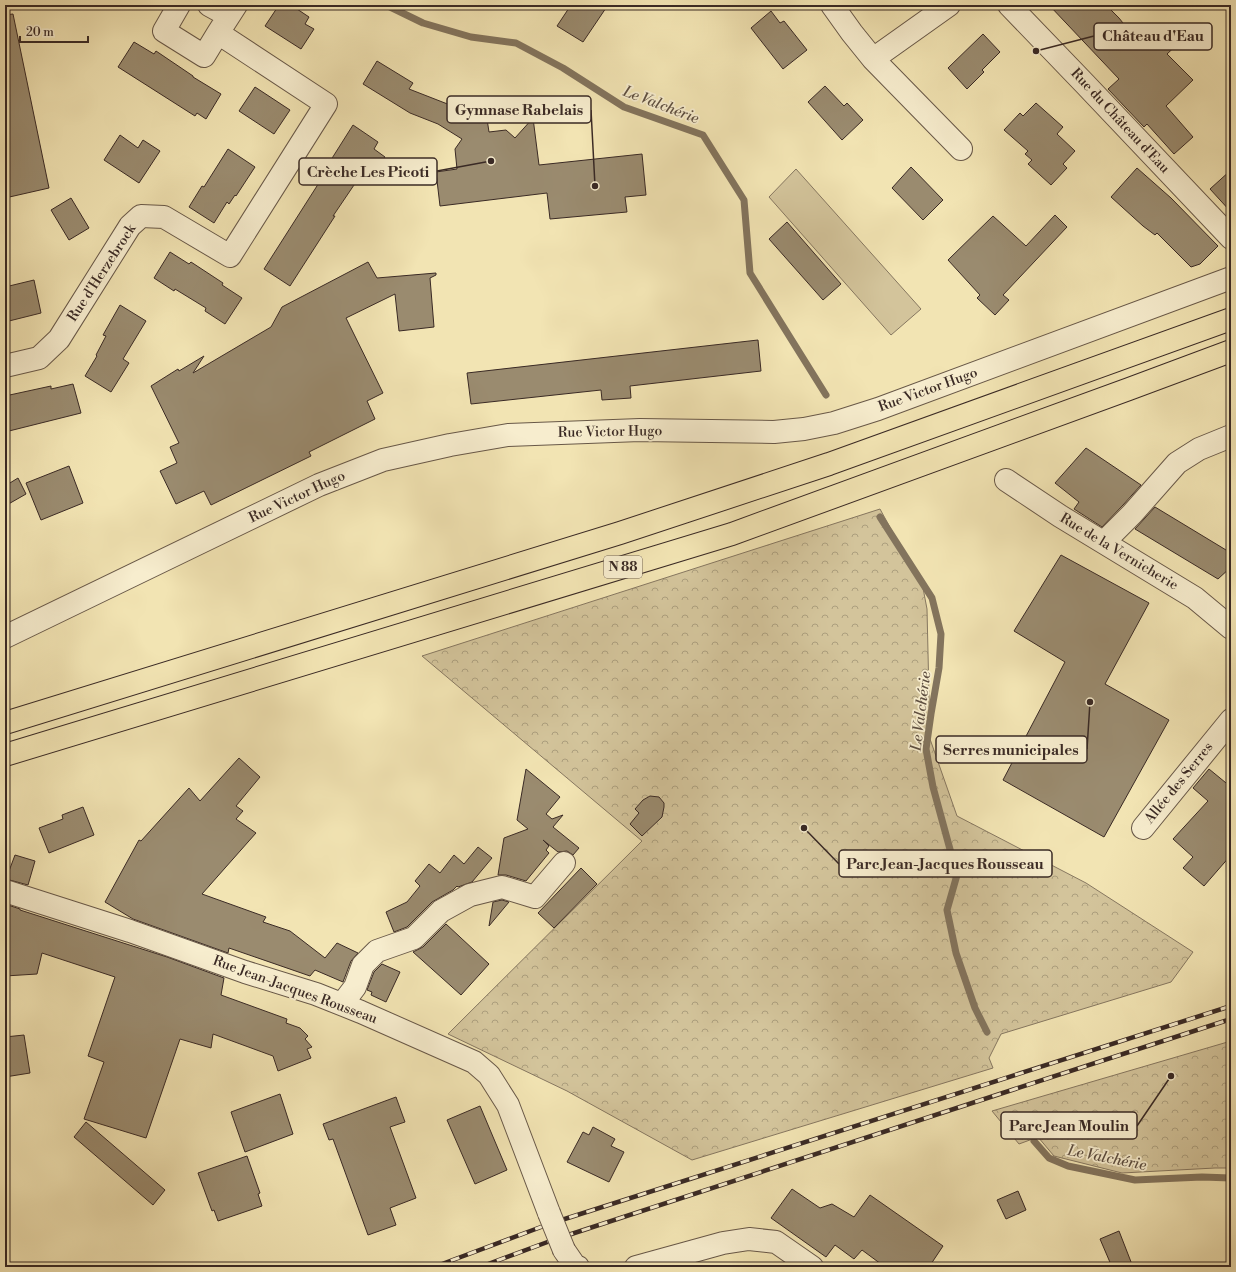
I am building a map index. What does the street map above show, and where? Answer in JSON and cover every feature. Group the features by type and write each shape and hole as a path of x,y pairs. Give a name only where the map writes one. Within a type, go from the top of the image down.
{"highway":[{"name":"N 88","path":"5,723 634,528 829,464 1231,319"},
{"name":"N 88","path":"5,755 732,534 1231,351"}],"street":[{"path":"179,5 164,31 204,56 228,18"},
{"name":"Rue d'Herzebrock","path":"5,366 38,358 59,339 130,226 142,216 164,217 230,256 326,104 228,18 209,5"},
{"path":"832,5 852,33 874,59 961,149"},
{"path":"874,59 949,5"},
{"name":"Rue du Château d'Eau","path":"1009,5 1231,238"},
{"name":"Rue Victor Hugo","path":"5,637 320,484 383,460 450,445 508,435 640,430 774,432 804,429 834,423 886,406 1231,278"},
{"path":"1104,542 1132,514 1177,463 1200,449 1231,436"},
{"name":"Rue de la Vernicherie","path":"1006,480 1060,516 1195,598 1231,628"},
{"name":"Allée des Serres","path":"1143,828 1231,720"},
{"path":"342,1004 355,987 363,965 377,951 414,938 441,911 470,895 502,888 535,896 564,863"},
{"name":"Rue Jean-Jacques Rousseau","path":"5,891 130,930 238,969 316,994 390,1024 474,1062 489,1076 508,1105 564,1250 575,1266 578,1267"},
{"path":"636,1267 723,1244 750,1239 776,1242 812,1267"}],"green space":[{"path":"796,169 921,309 891,335 769,197"},
{"path":"880,509 923,588 927,609 930,739 957,816 1086,883 1193,952 1171,982 1001,1034 989,1058 993,1068 692,1160 567,1091 448,1034 642,841 422,656"},
{"path":"1231,1041 1231,1168 1122,1173 1054,1156 1038,1137 1019,1144 992,1111"}],"building":[{"path":"279,5 291,5 309,17 305,24 314,29 301,49 265,26"},
{"path":"571,5 608,5 583,42 557,26"},
{"path":"1049,5 1106,5 1119,18 1143,48 1166,26 1180,42 1167,54 1193,80 1166,106 1193,137 1174,154 1147,124 1144,127 1108,89 1119,79"},
{"path":"771,11 780,23 784,21 807,50 783,69 751,28"},
{"path":"13,14 49,188 5,198 5,15"},
{"path":"983,34 1000,52 982,70 984,72 967,89 948,68"},
{"path":"134,42 154,54 156,51 193,77 221,94 206,119 197,113 195,116 118,67"},
{"path":"377,61 413,83 409,89 468,112 460,122 487,119 489,132 506,130 515,138 533,118 539,165 642,154 646,195 625,197 627,212 550,219 547,193 440,206 436,172 457,169 455,149 462,139 438,124 410,113 363,84"},
{"path":"825,86 844,106 847,103 863,120 842,140 808,102"},
{"path":"255,87 290,110 274,134 239,111"},
{"path":"1036,103 1063,127 1057,134 1075,151 1063,164 1067,168 1051,185 1028,164 1032,160 1025,154 1028,151 1004,130 1020,113 1023,116"},
{"path":"353,125 378,142 374,149 385,157 371,179 366,176 354,185 290,286 264,269 331,164 329,163"},
{"path":"120,135 138,148 143,140 160,151 139,183 104,160"},
{"path":"228,149 255,167 236,196 235,195 229,204 227,202 214,223 189,207 202,186 204,187"},
{"path":"911,167 943,200 923,220 892,188"},
{"path":"1137,168 1171,198 1218,246 1200,264 1191,267 1157,233 1155,235 1143,226 1111,197"},
{"path":"1231,170 1231,212 1210,189"},
{"path":"71,198 89,228 69,240 51,210"},
{"path":"1055,215 1067,227 1003,295 1009,300 995,315 977,298 980,295 948,260 993,216 1026,246"},
{"path":"787,222 841,284 823,300 769,239"},
{"path":"170,252 189,264 191,262 223,283 222,285 242,298 225,324 205,311 206,308 175,289 174,291 154,278"},
{"path":"368,262 377,278 436,273 436,275 430,278 434,327 399,331 395,294 346,318 383,393 367,401 375,419 309,452 311,456 211,505 204,491 176,504 160,471 177,463 170,447 179,443 151,386 178,369 179,371 204,356 193,373 271,327 282,307"},
{"path":"34,280 41,313 5,322 5,287"},
{"path":"120,305 146,321 123,359 129,363 111,392 85,376 97,356 96,355 106,336 103,335"},
{"path":"758,340 761,371 630,386 631,398 602,400 601,390 471,404 467,373"},
{"path":"73,384 81,413 5,432 5,396 51,386 51,389"},
{"path":"1086,448 1141,485 1102,527 1074,509 1079,502 1055,483"},
{"path":"69,466 83,503 41,520 26,483"},
{"path":"18,478 26,494 5,506 5,486"},
{"path":"1155,507 1231,553 1231,567 1218,579 1135,529"},
{"path":"1061,555 1149,603 1105,684 1169,720 1104,837 1003,780 1065,662 1014,631"},
{"path":"239,758 260,777 236,806 243,811 236,819 256,833 202,894 266,917 263,922 290,931 325,958 337,943 358,953 351,961 343,982 315,970 310,976 229,948 228,953 133,919 105,902 139,840 141,841 189,788 200,801"},
{"path":"526,769 560,797 546,814 552,819 563,815 553,827 579,848 573,855 567,851 558,852 543,840 549,846 546,850 549,853 526,881 506,875 498,875 504,838 528,829 517,820"},
{"path":"1209,769 1231,787 1231,855 1204,886 1183,868 1193,857 1173,839 1208,801 1193,788"},
{"path":"650,796 659,797 664,803 662,817 642,836 630,824 639,813 635,809 643,800"},
{"path":"83,807 94,835 49,853 39,828 63,819 62,815"},
{"path":"478,847 492,858 472,882 458,887 457,886 453,890 432,902 407,927 394,932 386,912 407,902 420,886 415,881 429,864 440,873 454,855 464,864"},
{"path":"15,855 35,861 28,885 6,879"},
{"path":"581,868 597,884 554,928 538,913"},
{"path":"502,900 509,902 489,926 493,902"},
{"path":"5,904 167,957 224,978 221,995 287,1019 286,1023 300,1028 308,1036 305,1039 312,1047 307,1049 311,1058 278,1071 273,1056 213,1034 211,1048 180,1039 146,1138 84,1119 104,1062 88,1056 115,977 42,953 37,974 5,976"},
{"path":"446,924 489,964 461,995 413,952 423,947"},
{"path":"382,964 400,972 386,1002 371,995 372,992 367,990 374,972"},
{"path":"24,1035 30,1073 5,1077 5,1037"},
{"path":"280,1094 293,1134 245,1152 231,1112"},
{"path":"396,1097 405,1122 390,1127 416,1198 390,1208 396,1225 368,1235 333,1139 329,1140 323,1124"},
{"path":"480,1106 507,1170 475,1184 447,1120"},
{"path":"86,1122 165,1190 153,1205 74,1137"},
{"path":"593,1127 615,1139 611,1146 624,1152 609,1182 567,1162 583,1132 589,1135"},
{"path":"247,1156 260,1193 258,1194 262,1206 218,1221 214,1210 212,1211 198,1173"},
{"path":"792,1189 820,1208 832,1204 854,1217 870,1195 943,1246 929,1267 885,1267 862,1250 854,1259 835,1245 826,1257 771,1218"},
{"path":"1018,1191 1026,1210 1006,1219 997,1200"},
{"path":"1119,1231 1133,1267 1112,1267 1100,1239"}],"waterway":[{"name":"Le Valchérie","path":"386,5 423,23 471,37 516,43 563,68 624,107 703,135 744,200 750,273 826,395"},
{"name":"Le Valchérie","path":"880,517 932,598 941,634 939,668 926,749 933,787 957,875 947,910 956,953 975,1008 987,1032"},
{"name":"Le Valchérie","path":"1034,1141 1049,1158 1068,1166 1135,1180 1202,1177 1231,1178"}],"railway":[{"path":"434,1267 549,1224 1231,1006"},
{"path":"480,1267 553,1240 1231,1019"}],"place":[{"name":"Château d'Eau","path":"1036,51"},
{"name":"Crèche Les Picoti","path":"491,161"},
{"name":"Gymnase Rabelais","path":"595,186"},
{"name":"Serres municipales","path":"1090,702"},
{"name":"Parc Jean-Jacques Rousseau","path":"804,828"},
{"name":"Parc Jean Moulin","path":"1171,1076"}]}
